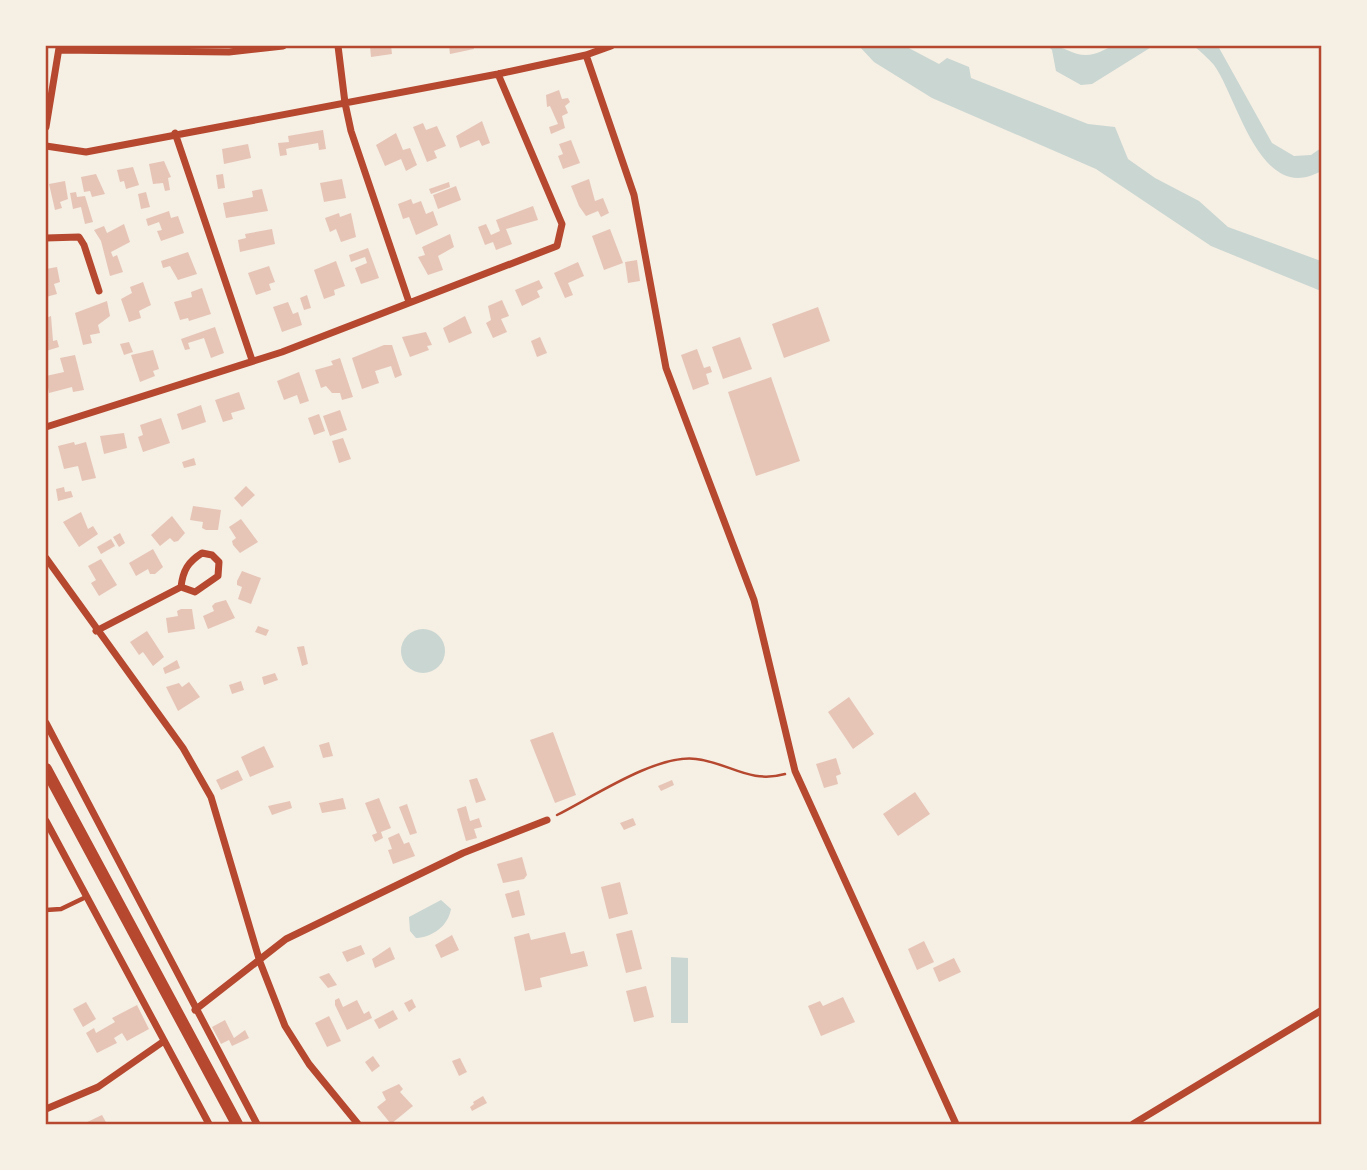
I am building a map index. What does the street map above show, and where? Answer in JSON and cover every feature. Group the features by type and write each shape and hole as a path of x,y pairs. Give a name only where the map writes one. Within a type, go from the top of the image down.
{"main road":[{"path":"46,769 237,1125"}],"street":[{"path":"46,127 59,48 229,52 283,46"},
{"path":"338,46 345,103 409,302"},
{"path":"46,146 86,152 175,133 498,74 586,55 611,46"},
{"path":"586,55 634,195 666,368 754,600 795,771 956,1125"},
{"path":"46,427 252,360 557,246 562,224 498,74"},
{"path":"175,133 252,360"},
{"path":"46,238 79,237 99,291"},
{"path":"96,631 181,587 195,592 209,586 218,576 219,562 212,555 202,553 192,560 183,572 181,587"},
{"path":"46,558 96,631 183,748 211,797 260,962 285,1026 309,1065 358,1125"},
{"path":"46,723 257,1125"},
{"path":"195,1010 260,962 286,939 463,853 547,820"},
{"path":"46,821 209,1125"},
{"path":"1133,1125 1321,1010"},
{"path":"46,1109 98,1087 164,1041"}],"lane":[{"path":"46,910 61,909 86,897"}],"path":[{"path":"547,820 662,762 695,758 739,773 769,778 795,771"}],"shaded area":[{"path":"1117,45 1153,46 1092,84 1081,85 1056,71 1052,50 1048,46 1086,55"},
{"path":"859,46 905,46 939,64 947,58 969,67 971,78 1088,124 1115,127 1128,159 1155,178 1199,201 1228,227 1321,261 1321,291 1211,246 1096,169 932,98 874,62"},
{"path":"1194,46 1218,46 1272,143 1294,156 1311,155 1321,148 1321,171 1300,178 1282,174 1267,162 1254,144 1214,65"},
{"path":"423,629 438,636 445,651 438,666 423,673 408,666 401,651 408,636"},
{"path":"441,900 451,909 447,921 434,933 416,938 410,931 409,917"},
{"path":"671,957 688,958 688,1023 671,1023"}],"building":[{"path":"370,46 391,46 392,54 371,57"},
{"path":"449,46 473,46 474,49 450,54"},
{"path":"559,90 562,99 568,98 570,102 565,106 568,113 562,116 565,128 551,134 549,127 558,124 550,106 547,107 546,95"},
{"path":"482,121 490,143 482,146 479,140 460,148 456,136"},
{"path":"423,123 426,130 437,126 446,146 434,151 437,158 427,162 413,127"},
{"path":"323,130 326,149 319,150 318,143 286,149 287,155 280,156 278,143 289,142 288,136"},
{"path":"396,133 403,150 410,148 417,165 406,171 401,159 385,166 376,145"},
{"path":"571,140 580,163 563,169 558,156 563,154 559,144"},
{"path":"248,144 251,158 224,164 222,149"},
{"path":"164,161 171,177 168,178 170,190 165,191 163,183 153,184 149,164"},
{"path":"133,167 139,185 126,189 124,181 120,182 117,170"},
{"path":"96,174 105,194 92,197 90,191 84,192 81,177"},
{"path":"223,174 225,188 218,189 216,175"},
{"path":"342,179 346,198 324,202 320,183"},
{"path":"589,179 595,201 603,198 609,213 601,217 598,211 586,216 571,186"},
{"path":"65,181 68,199 60,202 62,208 55,210 49,184"},
{"path":"449,182 450,187 431,194 429,189"},
{"path":"456,186 461,200 438,209 433,195"},
{"path":"262,189 268,211 226,218 223,203 253,197 252,191"},
{"path":"76,192 77,197 85,196 93,222 85,224 81,207 73,209 70,193"},
{"path":"146,192 150,207 141,209 138,194"},
{"path":"411,199 413,204 421,201 426,214 433,211 438,225 416,235 409,217 403,219 398,204"},
{"path":"533,206 538,220 506,229 512,244 496,250 493,242 485,245 478,227 486,224 491,235 500,231 496,220"},
{"path":"169,211 171,218 178,216 184,233 161,241 157,231 162,230 159,222 148,226 146,219"},
{"path":"339,213 340,217 351,213 356,237 341,242 336,229 330,232 325,218"},
{"path":"124,224 130,242 111,252 113,257 117,255 123,272 110,276 101,241 94,230 104,226 107,233"},
{"path":"272,229 275,244 240,252 238,240 246,238 245,234"},
{"path":"610,229 623,263 604,270 592,236"},
{"path":"450,234 454,247 438,256 443,270 428,275 418,257 425,255 422,247"},
{"path":"368,248 379,278 361,284 355,268 367,263 365,257 351,262 349,255"},
{"path":"188,252 197,274 178,280 170,266 163,268 161,261"},
{"path":"637,260 640,281 628,283 625,262"},
{"path":"336,261 345,286 334,290 335,295 324,299 314,270"},
{"path":"578,262 584,276 568,283 573,295 565,298 554,273"},
{"path":"269,266 275,282 269,284 271,290 256,295 248,273"},
{"path":"57,267 60,282 54,284 57,294 46,297 46,269"},
{"path":"539,280 543,288 537,291 540,297 522,306 515,290"},
{"path":"143,282 151,305 139,311 141,318 129,322 121,299 132,293 130,287"},
{"path":"202,288 211,314 189,321 188,318 180,320 174,302 192,297 191,292"},
{"path":"307,295 311,308 304,310 300,298"},
{"path":"502,300 509,316 501,319 507,332 493,338 486,323 491,320 488,306"},
{"path":"107,301 110,316 98,325 100,333 90,335 92,343 83,345 75,313"},
{"path":"288,302 293,314 298,312 302,325 282,332 273,307"},
{"path":"818,307 830,341 784,358 772,324"},
{"path":"51,316 53,341 57,340 59,347 46,351 46,318"},
{"path":"465,316 472,333 449,343 443,328"},
{"path":"215,327 224,353 211,358 204,338 188,343 190,349 185,350 181,339"},
{"path":"426,332 432,345 427,346 429,350 410,357 402,337"},
{"path":"540,337 547,353 537,357 531,341"},
{"path":"740,337 752,369 723,379 712,347"},
{"path":"129,342 133,352 124,355 120,344"},
{"path":"384,345 392,345 402,375 395,378 391,366 375,371 379,383 362,389 352,358"},
{"path":"697,349 704,368 710,366 712,372 706,374 709,384 693,390 681,355"},
{"path":"153,350 159,369 153,371 155,376 140,382 131,355"},
{"path":"75,355 84,390 73,392 72,387 49,393 46,376 64,372 60,358"},
{"path":"340,358 353,397 342,400 340,393 332,393 326,386 321,388 315,370 333,365 331,361"},
{"path":"299,372 309,401 300,404 297,395 284,400 277,381"},
{"path":"771,377 800,461 756,476 728,392"},
{"path":"239,392 245,409 231,413 233,419 223,422 215,400"},
{"path":"201,405 206,422 182,430 177,414"},
{"path":"340,410 347,430 330,436 323,416"},
{"path":"319,414 325,431 314,435 308,418"},
{"path":"161,418 170,443 143,452 138,437 143,435 140,425"},
{"path":"124,433 127,448 104,454 100,436"},
{"path":"343,438 351,459 339,463 332,441"},
{"path":"74,442 75,445 86,442 96,478 82,481 78,466 64,469 58,446"},
{"path":"194,458 196,465 184,468 182,462"},
{"path":"246,486 255,495 242,507 234,498"},
{"path":"64,487 65,492 71,491 73,497 58,501 56,489"},
{"path":"193,506 221,510 218,530 206,530 202,528 203,522 190,520"},
{"path":"81,512 88,529 93,526 98,534 79,547 63,522"},
{"path":"172,516 185,533 178,541 174,542 170,538 160,546 151,535"},
{"path":"241,519 258,542 240,553 233,545 232,541 236,538 229,527"},
{"path":"120,533 125,543 119,547 113,537"},
{"path":"111,539 115,546 101,554 97,547"},
{"path":"153,549 163,567 155,574 150,574 148,569 136,576 129,563"},
{"path":"101,559 117,585 99,596 91,583 96,580 88,566"},
{"path":"242,571 261,578 251,604 238,599 242,587 237,585 237,581"},
{"path":"226,600 235,618 208,629 203,616 214,611 212,606 215,603"},
{"path":"192,609 195,629 168,633 166,618 178,616 177,611"},
{"path":"258,626 269,630 266,636 255,632"},
{"path":"147,631 164,657 153,666 143,652 139,655 130,642"},
{"path":"304,646 308,664 302,666 297,647"},
{"path":"177,660 180,668 165,674 163,668"},
{"path":"275,673 278,680 264,685 262,677"},
{"path":"241,681 244,690 232,694 229,685"},
{"path":"189,682 200,697 178,711 166,687 179,683 182,687"},
{"path":"849,697 874,734 853,749 828,712"},
{"path":"553,732 576,795 555,803 530,740"},
{"path":"329,742 333,756 323,758 319,745"},
{"path":"264,746 274,767 250,777 241,757"},
{"path":"836,758 841,774 836,776 838,784 824,788 816,764"},
{"path":"238,770 243,780 221,790 216,780"},
{"path":"477,778 486,800 476,803 469,780"},
{"path":"672,780 674,785 661,791 658,786"},
{"path":"915,792 930,814 898,836 883,814"},
{"path":"343,798 346,809 322,813 319,803"},
{"path":"379,798 391,828 381,832 383,838 375,842 372,835 377,833 365,803"},
{"path":"290,801 292,808 272,815 268,806"},
{"path":"407,804 417,833 410,835 399,807"},
{"path":"466,806 470,821 479,818 482,827 474,829 477,838 466,841 457,809"},
{"path":"633,818 636,825 624,830 620,823"},
{"path":"399,833 404,844 409,842 415,856 393,864 388,850 392,849 388,838"},
{"path":"522,857 527,875 524,879 503,883 497,864"},
{"path":"620,882 628,914 609,919 601,887"},
{"path":"519,890 525,915 512,918 505,894"},
{"path":"632,930 642,969 626,973 616,934"},
{"path":"565,932 571,954 584,951 588,966 540,978 542,987 525,991 514,937 529,933 531,940"},
{"path":"452,935 459,950 441,958 435,945"},
{"path":"924,941 934,962 917,970 908,949"},
{"path":"361,945 365,954 347,962 342,952"},
{"path":"390,947 395,959 375,968 372,959"},
{"path":"954,958 961,972 939,982 933,968"},
{"path":"329,973 337,985 328,988 319,977"},
{"path":"646,986 654,1017 634,1022 626,991"},
{"path":"843,997 855,1022 821,1036 808,1006 820,1001 823,1006"},
{"path":"339,998 343,1007 357,1000 364,1014 369,1011 372,1018 347,1030 335,1005 335,1000"},
{"path":"412,999 416,1007 409,1012 404,1003"},
{"path":"86,1002 96,1019 83,1027 73,1009"},
{"path":"137,1005 149,1029 127,1041 122,1033 114,1038 117,1043 97,1053 86,1033 94,1028 96,1033 115,1022 112,1018"},
{"path":"393,1010 398,1019 379,1029 374,1020"},
{"path":"329,1016 341,1041 327,1047 315,1023"},
{"path":"225,1020 234,1038 245,1030 249,1038 232,1046 229,1040 221,1044 212,1027"},
{"path":"373,1056 380,1066 372,1072 365,1062"},
{"path":"460,1058 467,1072 459,1076 452,1061"},
{"path":"399,1084 403,1089 400,1092 413,1106 391,1124 377,1107 386,1100 382,1092"},
{"path":"483,1096 487,1103 472,1111 470,1107 473,1102"},
{"path":"102,1115 107,1124 83,1124"}]}
